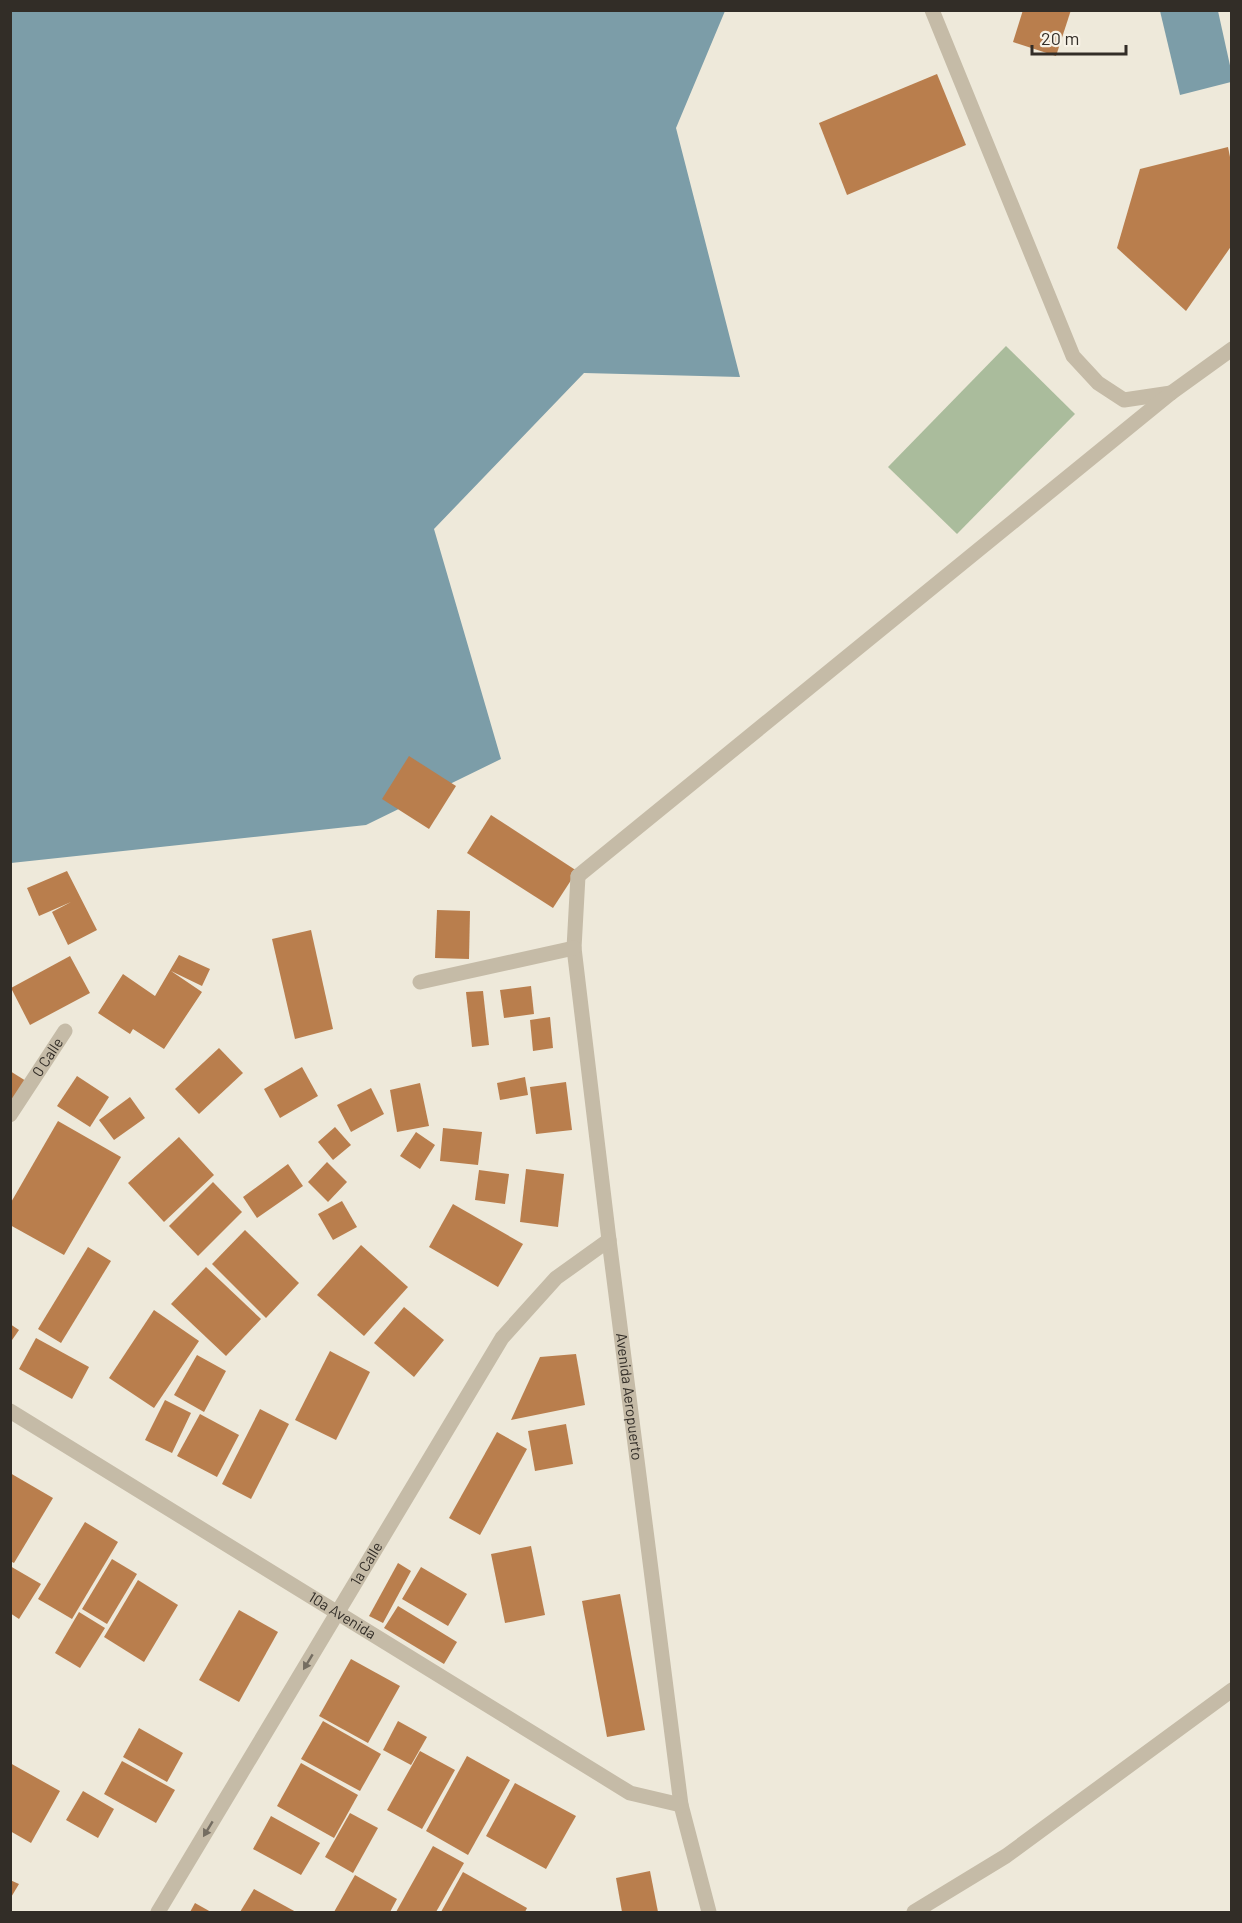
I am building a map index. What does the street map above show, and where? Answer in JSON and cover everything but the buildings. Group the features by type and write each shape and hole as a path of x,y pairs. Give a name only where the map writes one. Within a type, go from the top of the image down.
{"street":[{"path":"932,10 1073,357 1098,383 1124,400 1172,393 1232,349"},
{"name":"Avenida Aeropuerto","path":"709,1912 681,1805 609,1240 574,948 578,876 1172,393"},
{"path":"420,982 574,948"},
{"name":"0 Calle","path":"10,1115 64,1030"},
{"name":"1a Calle","path":"158,1912 502,1338 556,1278 609,1240"},
{"name":"10a Avenida","path":"10,1411 630,1793 681,1805"},
{"path":"914,1912 1006,1856 1232,1690"}],"green space":[{"path":"1006,346 1075,414 957,534 888,467"}],"water":[{"path":"10,11 725,11 676,128 740,377 584,373 434,529 501,759 366,825 11,863"},
{"path":"1160,11 1218,11 1231,70 1231,82 1180,95"}]}
